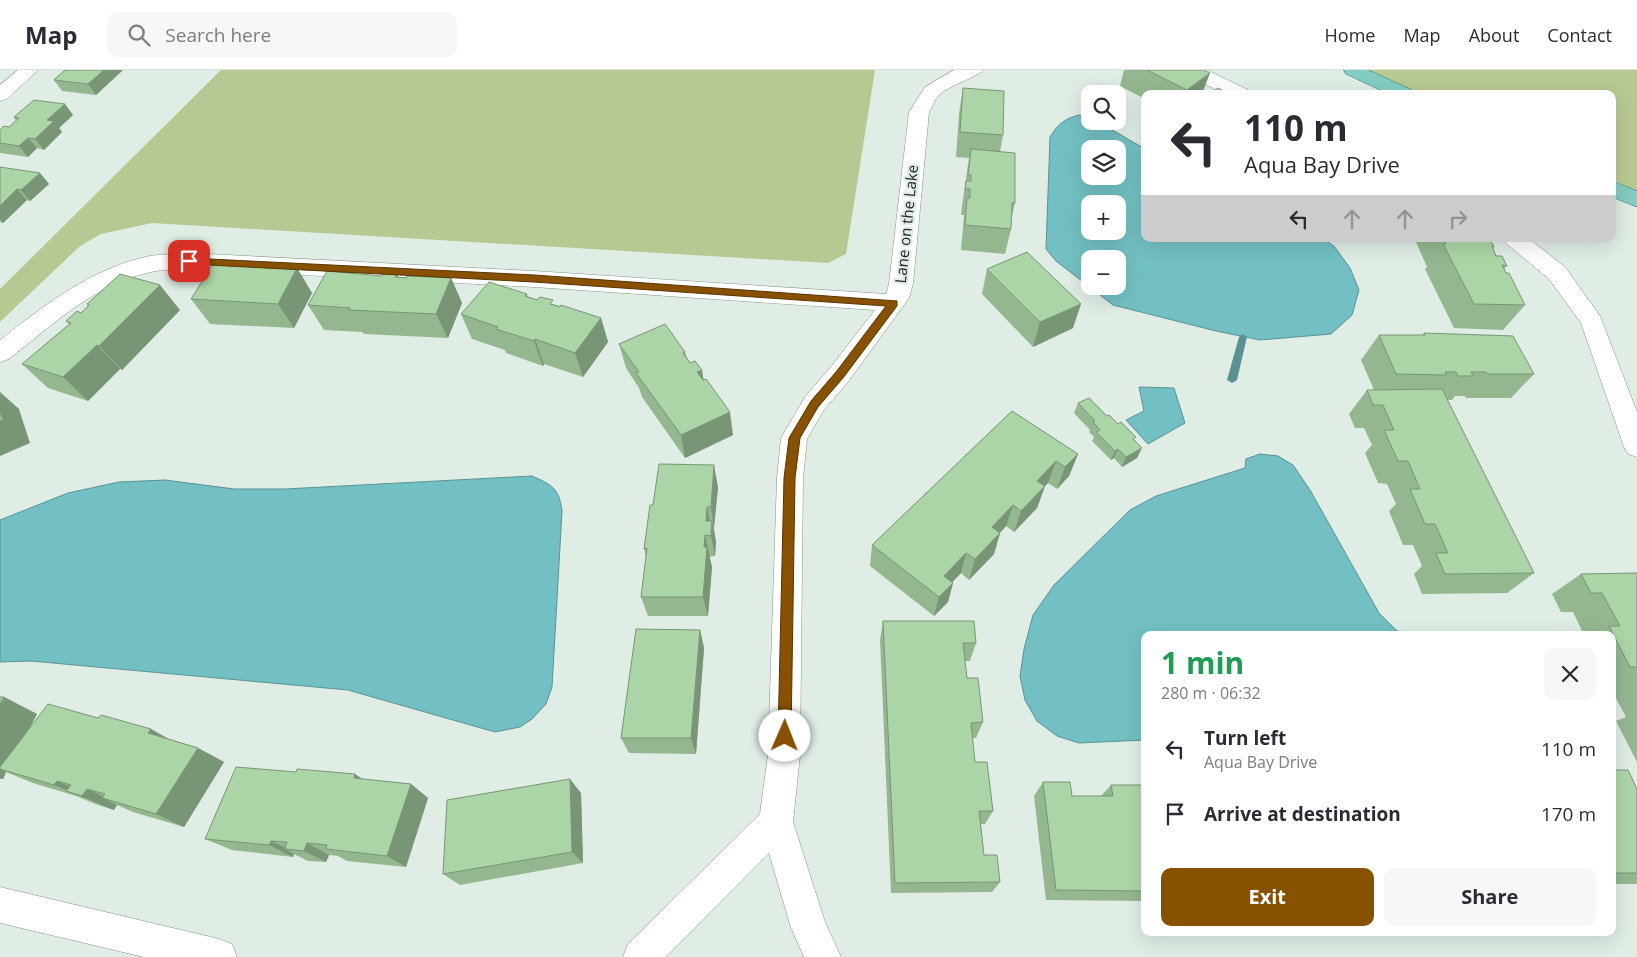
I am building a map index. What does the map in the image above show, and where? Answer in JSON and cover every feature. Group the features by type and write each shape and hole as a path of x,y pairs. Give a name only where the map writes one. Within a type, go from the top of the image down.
{"main road":[{"path":"1353,70 1396,90"},
{"path":"1616,190 1637,200"}],"street":[{"path":"0,95 29,70"},
{"name":"Lane on the Lake","path":"823,957 809,928 776,822 784,755 790,478 794,438 814,404 839,375 894,303 901,284 919,112 932,91 961,74 974,70"},
{"path":"1192,70 1233,90"},
{"path":"1519,242 1557,273 1576,297 1592,322 1637,448"},
{"path":"0,353 104,280 151,264 189,261 534,278 894,303"},
{"path":"642,957 776,822"},
{"path":"0,905 219,957"}],"green space":[{"path":"221,70 875,70 846,254 828,263 152,223 101,234 80,246 0,322 0,289"},
{"path":"1367,70 1637,70 1637,192 1616,182 1616,90 1411,90"}],"water":[{"path":"1081,116 1081,130 1112,130 1141,147 1141,242 1328,242 1334,246 1350,268 1359,290 1352,315 1331,334 1260,340 1113,305 1100,295 1126,295 1126,250 1081,250 1081,280 1056,261 1046,249 1050,137 1065,120"},
{"path":"1139,387 1174,388 1185,423 1148,444 1126,420 1144,411"},
{"path":"1260,454 1278,456 1293,465 1310,490 1379,613 1398,631 1141,631 1141,740 1079,743 1057,736 1037,721 1025,700 1020,676 1024,649 1033,615 1054,585 1130,510 1156,496 1245,468 1246,459"},
{"path":"532,476 553,488 559,497 562,511 552,687 546,704 532,719 520,727 495,732 348,690 31,661 0,662 0,520 68,493 119,482 165,480 234,489 285,489"}],"building":[{"path":"65,70 104,70 88,84 54,80"},
{"path":"1147,70 1204,70 1210,73 1187,90"},
{"path":"963,88 1004,91 1003,135 960,132"},
{"path":"34,100 65,104 47,120 54,121 35,139 28,138 19,146 0,143 0,130 4,126 9,127 19,118 14,117"},
{"path":"971,149 1015,153 1015,203 1012,203 1011,229 965,225 967,198 970,198 970,189 965,189 966,181 971,181 971,175 968,175"},
{"path":"0,167 40,173 21,190 17,189 0,206"},
{"path":"1445,242 1492,242 1496,256 1502,256 1507,266 1502,265 1506,273 1509,273 1525,305 1474,304 1443,244 1446,244"},
{"path":"1027,252 1081,304 1040,322 987,269"},
{"path":"213,264 297,268 278,304 191,299"},
{"path":"327,271 382,276 384,273 397,273 395,277 406,278 407,276 451,278 436,314 349,310 350,308 308,305"},
{"path":"120,274 160,285 99,346 97,345 63,377 22,364 71,323 66,321 77,311 81,313 89,305 87,304"},
{"path":"489,282 527,294 525,296 537,300 540,297 553,300 550,304 560,307 561,305 601,318 575,353 535,339 534,341 496,329 498,327 461,314"},
{"path":"665,324 685,352 683,353 690,363 695,361 702,370 697,372 703,380 706,379 730,412 681,435 636,373 639,372 619,344"},
{"path":"1424,333 1513,336 1534,374 1471,372 1473,376 1458,376 1456,372 1445,372 1446,375 1396,374 1379,335 1425,335"},
{"path":"1442,389 1534,573 1445,574 1436,553 1448,553 1435,524 1425,524 1410,489 1420,489 1408,461 1398,461 1384,430 1394,430 1383,405 1373,405 1367,390"},
{"path":"1089,398 1107,416 1109,415 1118,424 1121,422 1136,437 1133,439 1142,448 1126,457 1118,449 1115,451 1096,432 1100,430 1093,422 1095,421 1078,403"},
{"path":"0,410 3,420 0,421"},
{"path":"1012,411 1078,454 1065,467 1056,461 1037,481 1045,486 1021,511 1013,505 992,527 1000,533 975,559 966,553 944,576 953,583 939,597 872,545"},
{"path":"659,464 714,465 711,507 707,507 706,521 712,521 711,536 705,535 704,547 707,547 703,597 641,597 647,548 644,549 650,505 653,505"},
{"path":"1637,573 1637,667 1630,667 1616,640 1616,631 1612,631 1609,626 1620,626 1602,593 1591,593 1581,574"},
{"path":"883,621 974,621 976,643 963,643 967,678 978,678 983,722 971,723 975,762 987,762 993,811 979,811 984,855 997,855 1000,882 895,883"},
{"path":"636,629 700,630 691,738 621,738"},
{"path":"0,697 4,697 0,705"},
{"path":"48,704 98,718 101,715 151,729 148,733 198,748 156,814 102,798 105,794 87,789 82,796 66,791 71,785 57,781 54,785 0,769"},
{"path":"236,767 296,772 297,769 355,774 354,778 411,784 387,856 326,849 327,845 307,843 304,851 285,849 287,842 271,841 269,845 205,839"},
{"path":"1616,770 1628,770 1637,789 1637,873 1616,873"},
{"path":"570,779 572,852 443,874 447,800"},
{"path":"1043,782 1070,782 1072,796 1113,796 1111,785 1141,785 1141,891 1056,890"}],"waterway":[{"path":"1232,380 1243,337"}],"route":[{"path":"189,261 534,278 894,303 867,340 814,404 794,438 790,478 785,736"}]}
